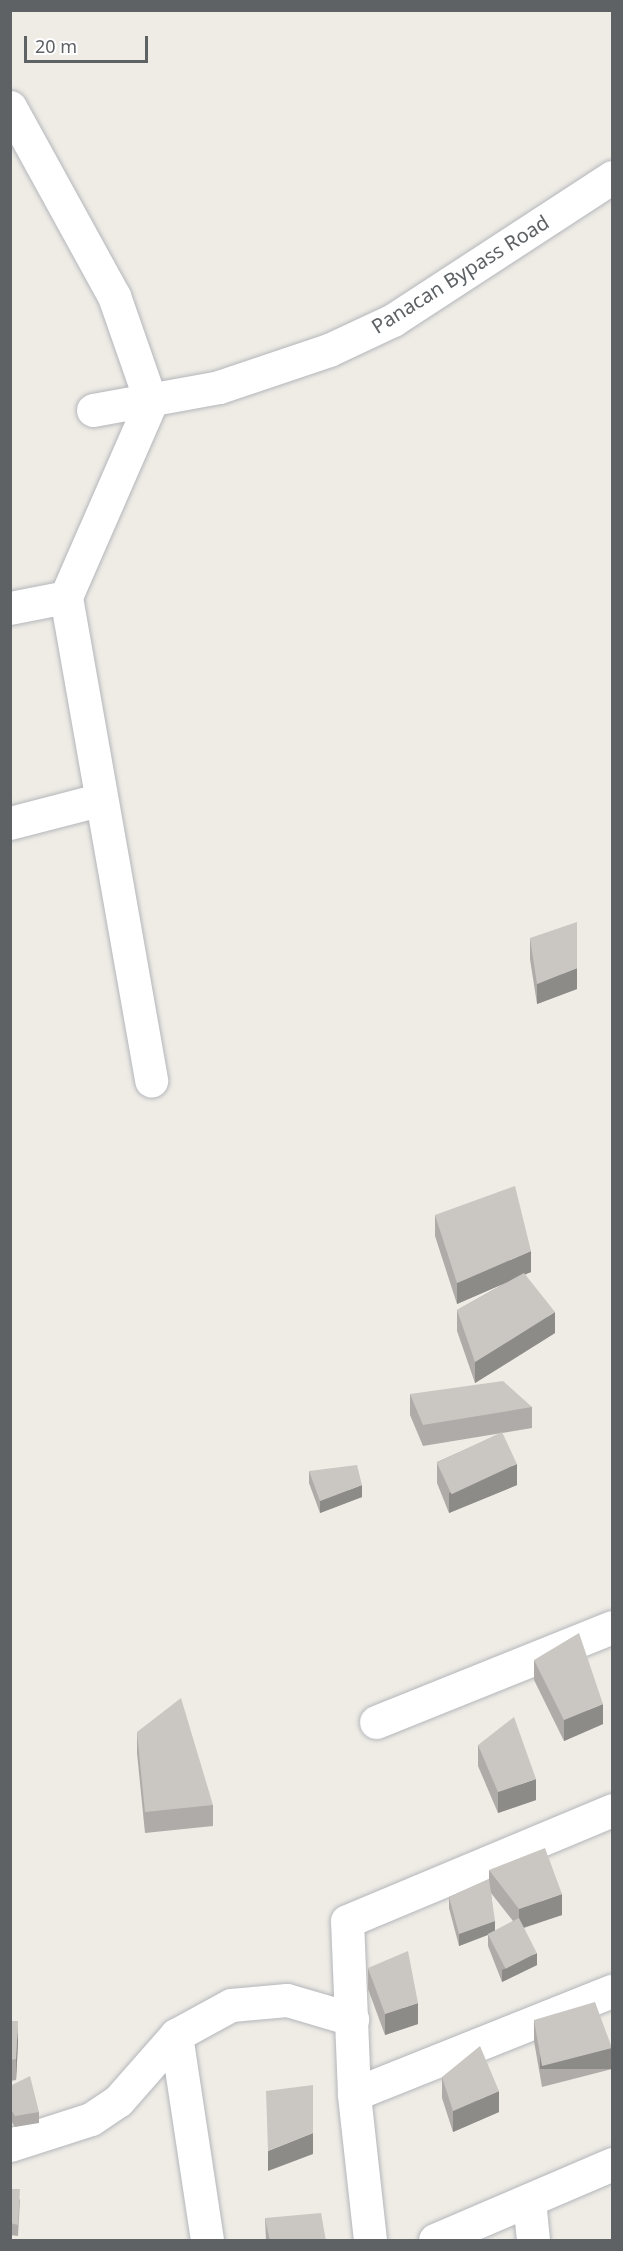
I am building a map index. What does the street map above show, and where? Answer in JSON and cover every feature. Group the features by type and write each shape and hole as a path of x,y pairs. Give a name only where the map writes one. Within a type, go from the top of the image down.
{"street":[{"path":"10,107 114,296 151,402 66,597 99,800 151,1081"},
{"name":"Panacan Bypass Road","path":"93,410 151,402 268,373 393,320 612,177"},
{"path":"10,608 66,597"},
{"path":"10,823 99,800"},
{"path":"376,1722 612,1627"},
{"path":"370,2241 354,2094 347,1921 612,1810"},
{"path":"354,2094 612,1991"},
{"path":"10,2145 91,2119 118,2101 176,2035 231,2005 260,2000 287,2000 352,2019"},
{"path":"176,2035 207,2241"},
{"path":"435,2241 612,2164"},
{"path":"529,2200 533,2241"}],"building":[{"path":"577,922 577,968 537,984 530,938"},
{"path":"515,1186 531,1251 457,1283 435,1215"},
{"path":"524,1273 555,1312 475,1362 457,1310"},
{"path":"503,1381 532,1407 423,1425 410,1394"},
{"path":"502,1432 517,1464 452,1494 437,1462"},
{"path":"357,1465 362,1485 320,1501 309,1471"},
{"path":"579,1633 603,1704 564,1720 534,1660"},
{"path":"181,1698 213,1805 145,1812 137,1732"},
{"path":"514,1717 536,1779 498,1792 478,1745"},
{"path":"545,1848 562,1894 519,1909 489,1870"},
{"path":"489,1879 495,1921 459,1934 449,1897"},
{"path":"519,1918 537,1953 506,1969 488,1934"},
{"path":"408,1951 418,2003 385,2014 368,1968"},
{"path":"595,2002 612,2048 542,2066 534,2020"},
{"path":"10,2021 18,2021 16,2059 10,2060"},
{"path":"480,2046 499,2091 453,2111 442,2077"},
{"path":"30,2076 39,2112 15,2116 10,2108 10,2086"},
{"path":"313,2085 313,2133 268,2151 266,2091"},
{"path":"10,2189 20,2189 18,2225 10,2223"},
{"path":"321,2213 326,2241 270,2241 265,2218"}]}
